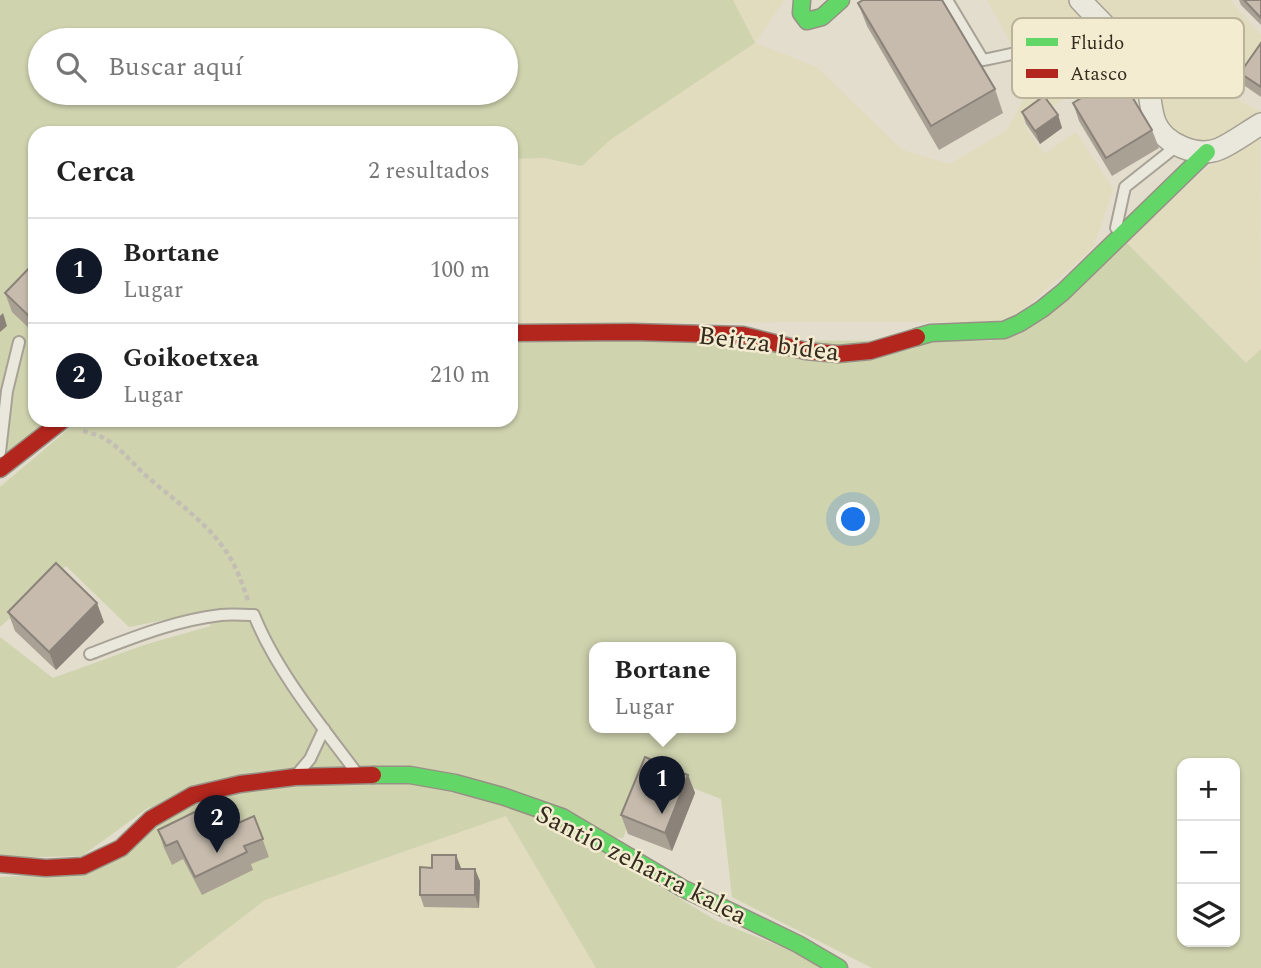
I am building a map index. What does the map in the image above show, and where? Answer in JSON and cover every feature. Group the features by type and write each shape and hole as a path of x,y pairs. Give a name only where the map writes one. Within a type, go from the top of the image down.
{"street":[{"path":"802,0 802,13 807,21 816,21 841,0"},
{"path":"1080,0 1097,18"},
{"path":"1150,98 1155,122 1164,136 1192,150 1207,152 1219,149 1261,124"},
{"name":"Beitza bidea","path":"518,333 743,335 806,351 838,354 870,351 931,333 1004,330 1042,309 1063,292 1207,152"},
{"path":"0,468 55,427"},
{"name":"Santio zeharra kalea","path":"0,864 46,868 83,866 121,848 151,819 193,795 240,784 295,777 410,775 455,783 562,817 682,888 798,944 839,968"}],"lane":[{"path":"947,0 983,60 1012,54"},
{"path":"1113,242 1125,187 1178,145"},
{"path":"0,452 7,391 19,342"},
{"path":"90,654 185,622 220,615 254,615 282,669 358,775"},
{"path":"295,777 310,759 324,729"}],"path":[{"path":"72,427 102,437 122,451 188,510 223,547 234,565 254,615"}],"shaded area":[{"path":"733,0 784,0 755,43"},
{"path":"987,0 1068,0 1085,18 1012,18 1011,43"},
{"path":"1093,0 1232,0 1261,35 1261,53 1244,75 1244,18 1104,18"},
{"path":"755,43 817,67 902,150 950,164 1007,130 1025,98 1066,98 1023,123 1044,154 1076,132 1113,189 1093,248 1013,318 986,322 518,325 518,159 544,158 582,166 610,140"},
{"path":"1150,98 1235,98 1261,112 1220,140 1203,144 1170,132"},
{"path":"1260,138 1261,349 1246,363 1126,242 1203,171"},
{"path":"506,816 596,968 176,968 265,900"}],"green space":[{"path":"0,0 733,0 755,43 610,140 582,166 544,158 518,159 518,126 28,126 28,427 42,427 0,458"},
{"path":"1126,242 1246,363 1261,349 1261,968 872,968 732,897 721,799 649,771 623,838 572,834 717,921 799,954 824,968 596,968 506,816 265,900 176,968 0,968 0,877 92,872 152,805 82,856 0,858 0,637 53,678 147,644 211,626 199,613 129,627 66,566 0,627 0,487 71,427 518,427 518,340 992,341"}],"building":[{"path":"863,0 942,0 995,89 931,126 858,3"},
{"path":"1244,0 1261,0 1261,18"},
{"path":"1261,43 1261,87 1244,76 1244,67"},
{"path":"1041,98 1045,98 1058,115 1035,131 1022,112"},
{"path":"1081,98 1133,98 1152,130 1106,158 1073,103"},
{"path":"28,269 28,315 5,293"},
{"path":"56,563 97,603 49,652 8,612"},
{"path":"645,757 688,775 665,833 621,815"},
{"path":"223,798 234,825 254,816 263,839 244,846 247,852 195,877 177,841 166,846 158,830"},
{"path":"432,855 456,855 456,869 475,869 475,895 420,895 420,867 432,868"}],"traffic: fast":[{"path":"802,0 801,13 807,21 822,17 841,0"},
{"path":"917,337 931,333 1004,330 1042,309 1063,292 1207,152"},
{"path":"373,775 410,775 455,783 562,817 682,888 798,944 839,968"}],"traffic: jam":[{"path":"518,333 743,335 806,351 838,354 870,351 917,337"},
{"path":"0,469 54,427"},
{"path":"0,864 46,868 83,866 121,848 151,819 193,795 240,784 295,777 373,775"}],"place":[{"name":"Bortane","path":"662,814"},
{"name":"Goikoetxea","path":"217,853"}]}
